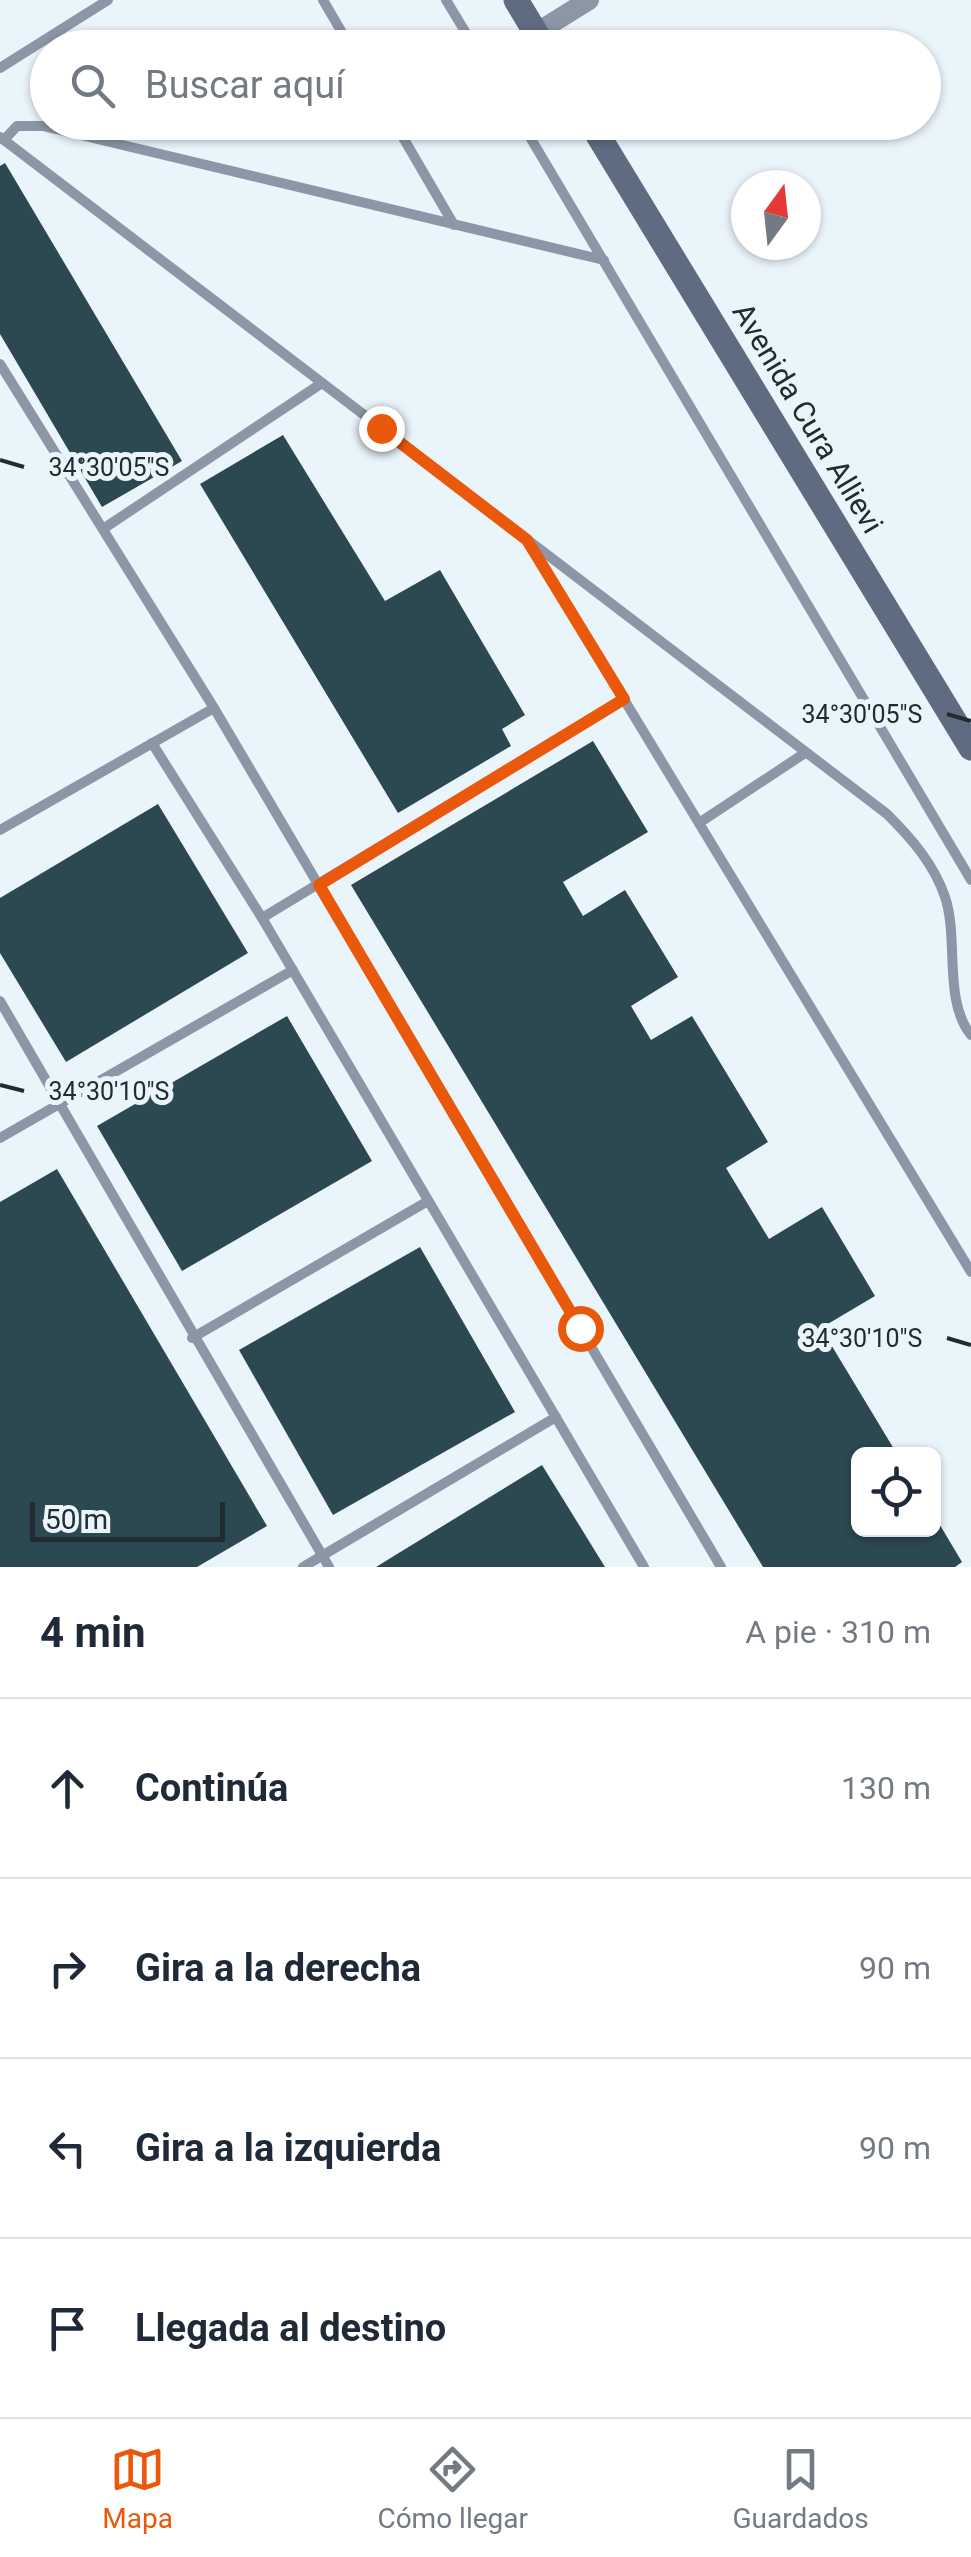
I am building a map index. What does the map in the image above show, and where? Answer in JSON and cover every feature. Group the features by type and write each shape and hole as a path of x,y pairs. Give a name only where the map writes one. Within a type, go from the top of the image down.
{"street":[{"path":"516,0 534,30"},
{"path":"552,30 589,0"},
{"name":"Avenida Cura Allievi","path":"601,140 971,748"}],"lane":[{"path":"60,30 108,0"},
{"path":"323,0 340,30"},
{"path":"446,0 464,30"},
{"path":"0,68 30,49"},
{"path":"30,126 18,126 2,138 887,814 924,856 946,898 960,1012 971,1035"},
{"path":"101,140 604,260"},
{"path":"404,140 454,225"},
{"path":"532,140 971,880"},
{"path":"0,364 214,708 721,1567"},
{"path":"103,529 322,383"},
{"path":"527,540 971,1272"},
{"path":"262,918 624,699"},
{"path":"0,830 214,708"},
{"path":"152,743 262,918 644,1567"},
{"path":"699,823 805,752"},
{"path":"0,1138 293,970"},
{"path":"0,1001 192,1338 329,1567"},
{"path":"192,1338 428,1201"},
{"path":"304,1567 556,1417"}],"building":[{"path":"5,163 182,461 102,507 0,334 0,166"},
{"path":"283,435 385,601 440,570 525,715 502,729 511,746 398,813 200,484"},
{"path":"593,741 648,832 563,882 583,916 625,890 678,977 631,1006 651,1040 692,1016 768,1142 726,1168 769,1239 822,1207 875,1296 821,1328 893,1447 851,1447 851,1537 941,1537 941,1527 962,1562 955,1567 763,1567 351,885"},
{"path":"158,804 248,953 66,1062 0,953 0,898"},
{"path":"287,1016 372,1161 182,1271 97,1126"},
{"path":"57,1169 267,1526 197,1567 0,1567 0,1202"},
{"path":"420,1247 515,1412 333,1515 239,1350"},
{"path":"542,1465 605,1567 376,1567"}],"route":[{"path":"381,428 527,540 624,699 319,885 580,1328"}]}
